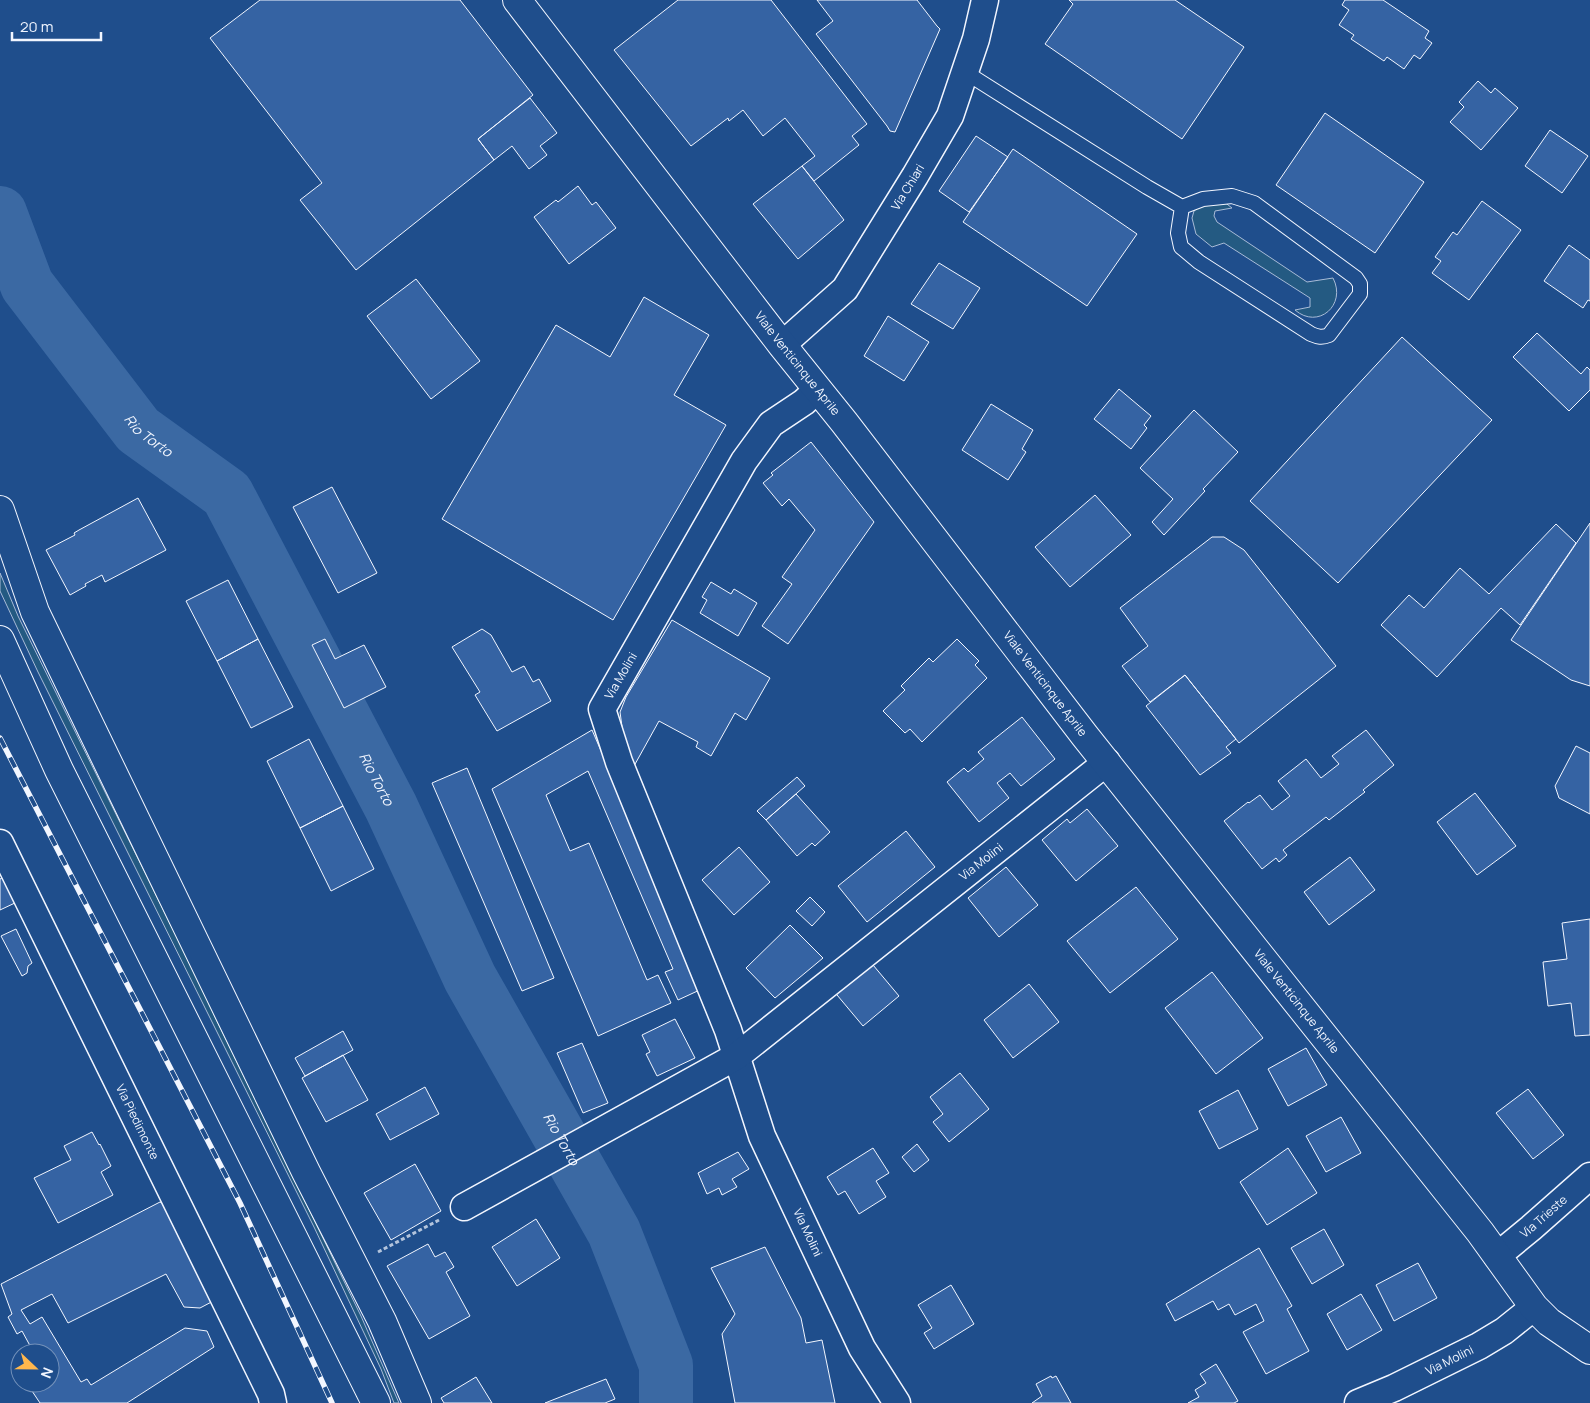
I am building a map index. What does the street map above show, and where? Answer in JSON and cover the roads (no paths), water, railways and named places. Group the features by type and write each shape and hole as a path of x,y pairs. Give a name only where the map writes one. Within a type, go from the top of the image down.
{"main road":[{"name":"Viale Venticinque Aprile","path":"518,0 1085,736 1480,1232 1534,1306 1549,1322 1590,1350"},
{"path":"0,510 35,612 306,1172 382,1321 417,1403"},
{"path":"0,640 59,770 376,1403"}],"street":[{"name":"Via Chiari","path":"782,345 845,289 915,176 950,116 976,39 985,0"},
{"name":"Via Molini","path":"817,390 804,402 771,424 744,461 602,709 619,762 738,1056 762,1136 862,1348 896,1403"},
{"name":"Via Molini","path":"464,1207 738,1056 1107,762"},
{"name":"Via Piedimonte","path":"0,843 271,1394 273,1403"},
{"name":"Via Trieste","path":"1497,1256 1590,1176"},
{"name":"Via Molini","path":"1358,1403 1394,1388 1479,1346 1504,1332 1534,1306"}],"lane":[{"path":"965,72 1147,187 1182,207"},
{"path":"1232,196 1254,204 1356,278 1360,284 1360,294 1329,335 1318,337 1311,334 1199,262 1181,248 1178,233 1182,207 1203,199 1232,196"}],"waterway":[{"name":"Rio Torto","path":"0,213 27,285 138,430 227,494 391,807 470,978 614,1232 666,1365 666,1403"}],"railway":[{"path":"0,738 240,1203 332,1403"}]}
